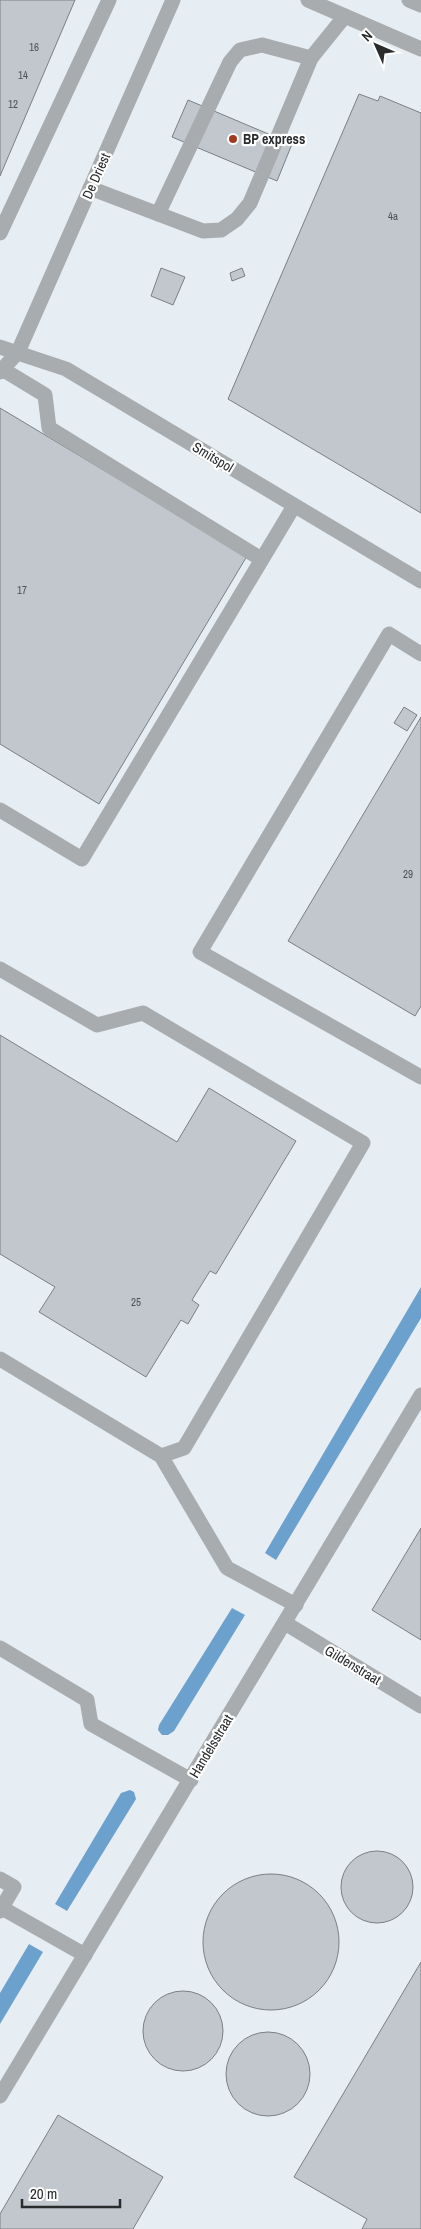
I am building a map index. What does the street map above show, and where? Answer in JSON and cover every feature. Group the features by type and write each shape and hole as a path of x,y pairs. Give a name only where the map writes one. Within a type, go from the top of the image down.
{"street":[{"path":"0,232 109,0"},
{"name":"De Driest","path":"1,371 18,352 173,0"},
{"path":"308,0 421,49"},
{"path":"409,0 421,5"},
{"path":"90,188 203,231 221,230 238,219 250,203 311,58 345,16"},
{"path":"158,214 230,62 240,50 262,45 311,58"},
{"name":"Smitspol","path":"0,346 66,369 421,581"},
{"path":"1,371 46,395 49,428 261,559"},
{"path":"0,810 82,859 294,506"},
{"path":"421,654 389,634 200,952 421,1077"},
{"path":"0,969 98,1025 144,1013 363,1143 184,1448 161,1456"},
{"path":"0,1358 161,1456 227,1568 296,1605"},
{"name":"Handelsstraat","path":"0,2096 421,1395"},
{"name":"Gildenstraat","path":"285,1623 421,1706"},
{"path":"0,1648 88,1700 91,1724 191,1780"},
{"path":"0,1879 14,1887 1,1910 25,1921 85,1955"}],"water":[{"path":"421,1287 421,1318 276,1560 265,1553"},
{"path":"232,1608 245,1615 174,1731 168,1735 162,1735 158,1730 159,1725"},
{"path":"130,1790 134,1792 136,1799 67,1911 55,1904 121,1793"},
{"path":"29,1944 43,1952 0,2024 0,1993"}],"building":[{"path":"0,0 75,0 0,176"},
{"path":"359,94 378,101 380,96 421,113 421,513 228,399"},
{"path":"188,100 292,144 277,181 172,137"},
{"path":"161,268 185,277 173,305 151,296"},
{"path":"242,268 245,276 232,281 230,273"},
{"path":"0,408 247,556 99,804 0,744"},
{"path":"404,707 417,715 407,731 394,723"},
{"path":"421,717 421,1006 415,1016 288,941"},
{"path":"0,1035 177,1142 209,1088 296,1141 216,1274 210,1271 192,1300 199,1305 188,1324 181,1320 146,1377 39,1312 55,1287 0,1254"},
{"path":"421,1528 421,1640 372,1610"},
{"path":"377,1851 397,1857 407,1867 413,1887 407,1907 397,1917 377,1923 357,1917 347,1907 341,1887 347,1867 357,1857"},
{"path":"271,1874 297,1879 309,1885 319,1894 328,1904 334,1916 339,1942 334,1968 328,1980 319,1990 309,1999 297,2005 271,2010 245,2005 233,1999 223,1990 214,1980 208,1968 203,1942 208,1916 214,1904 223,1894 233,1885 245,1879"},
{"path":"421,1962 421,2229 362,2229 367,2219 294,2177"},
{"path":"183,1991 198,1994 211,2003 220,2016 223,2031 220,2046 211,2059 198,2068 183,2071 168,2068 155,2059 146,2046 143,2031 146,2016 155,2003 168,1994"},
{"path":"268,2032 284,2035 298,2044 307,2058 310,2074 307,2090 298,2104 284,2113 268,2116 252,2113 238,2104 229,2090 226,2074 229,2058 238,2044 252,2035"},
{"path":"58,2115 163,2177 133,2229 0,2229 0,2214"}],"place":[{"name":"BP express","path":"233,139"}]}
